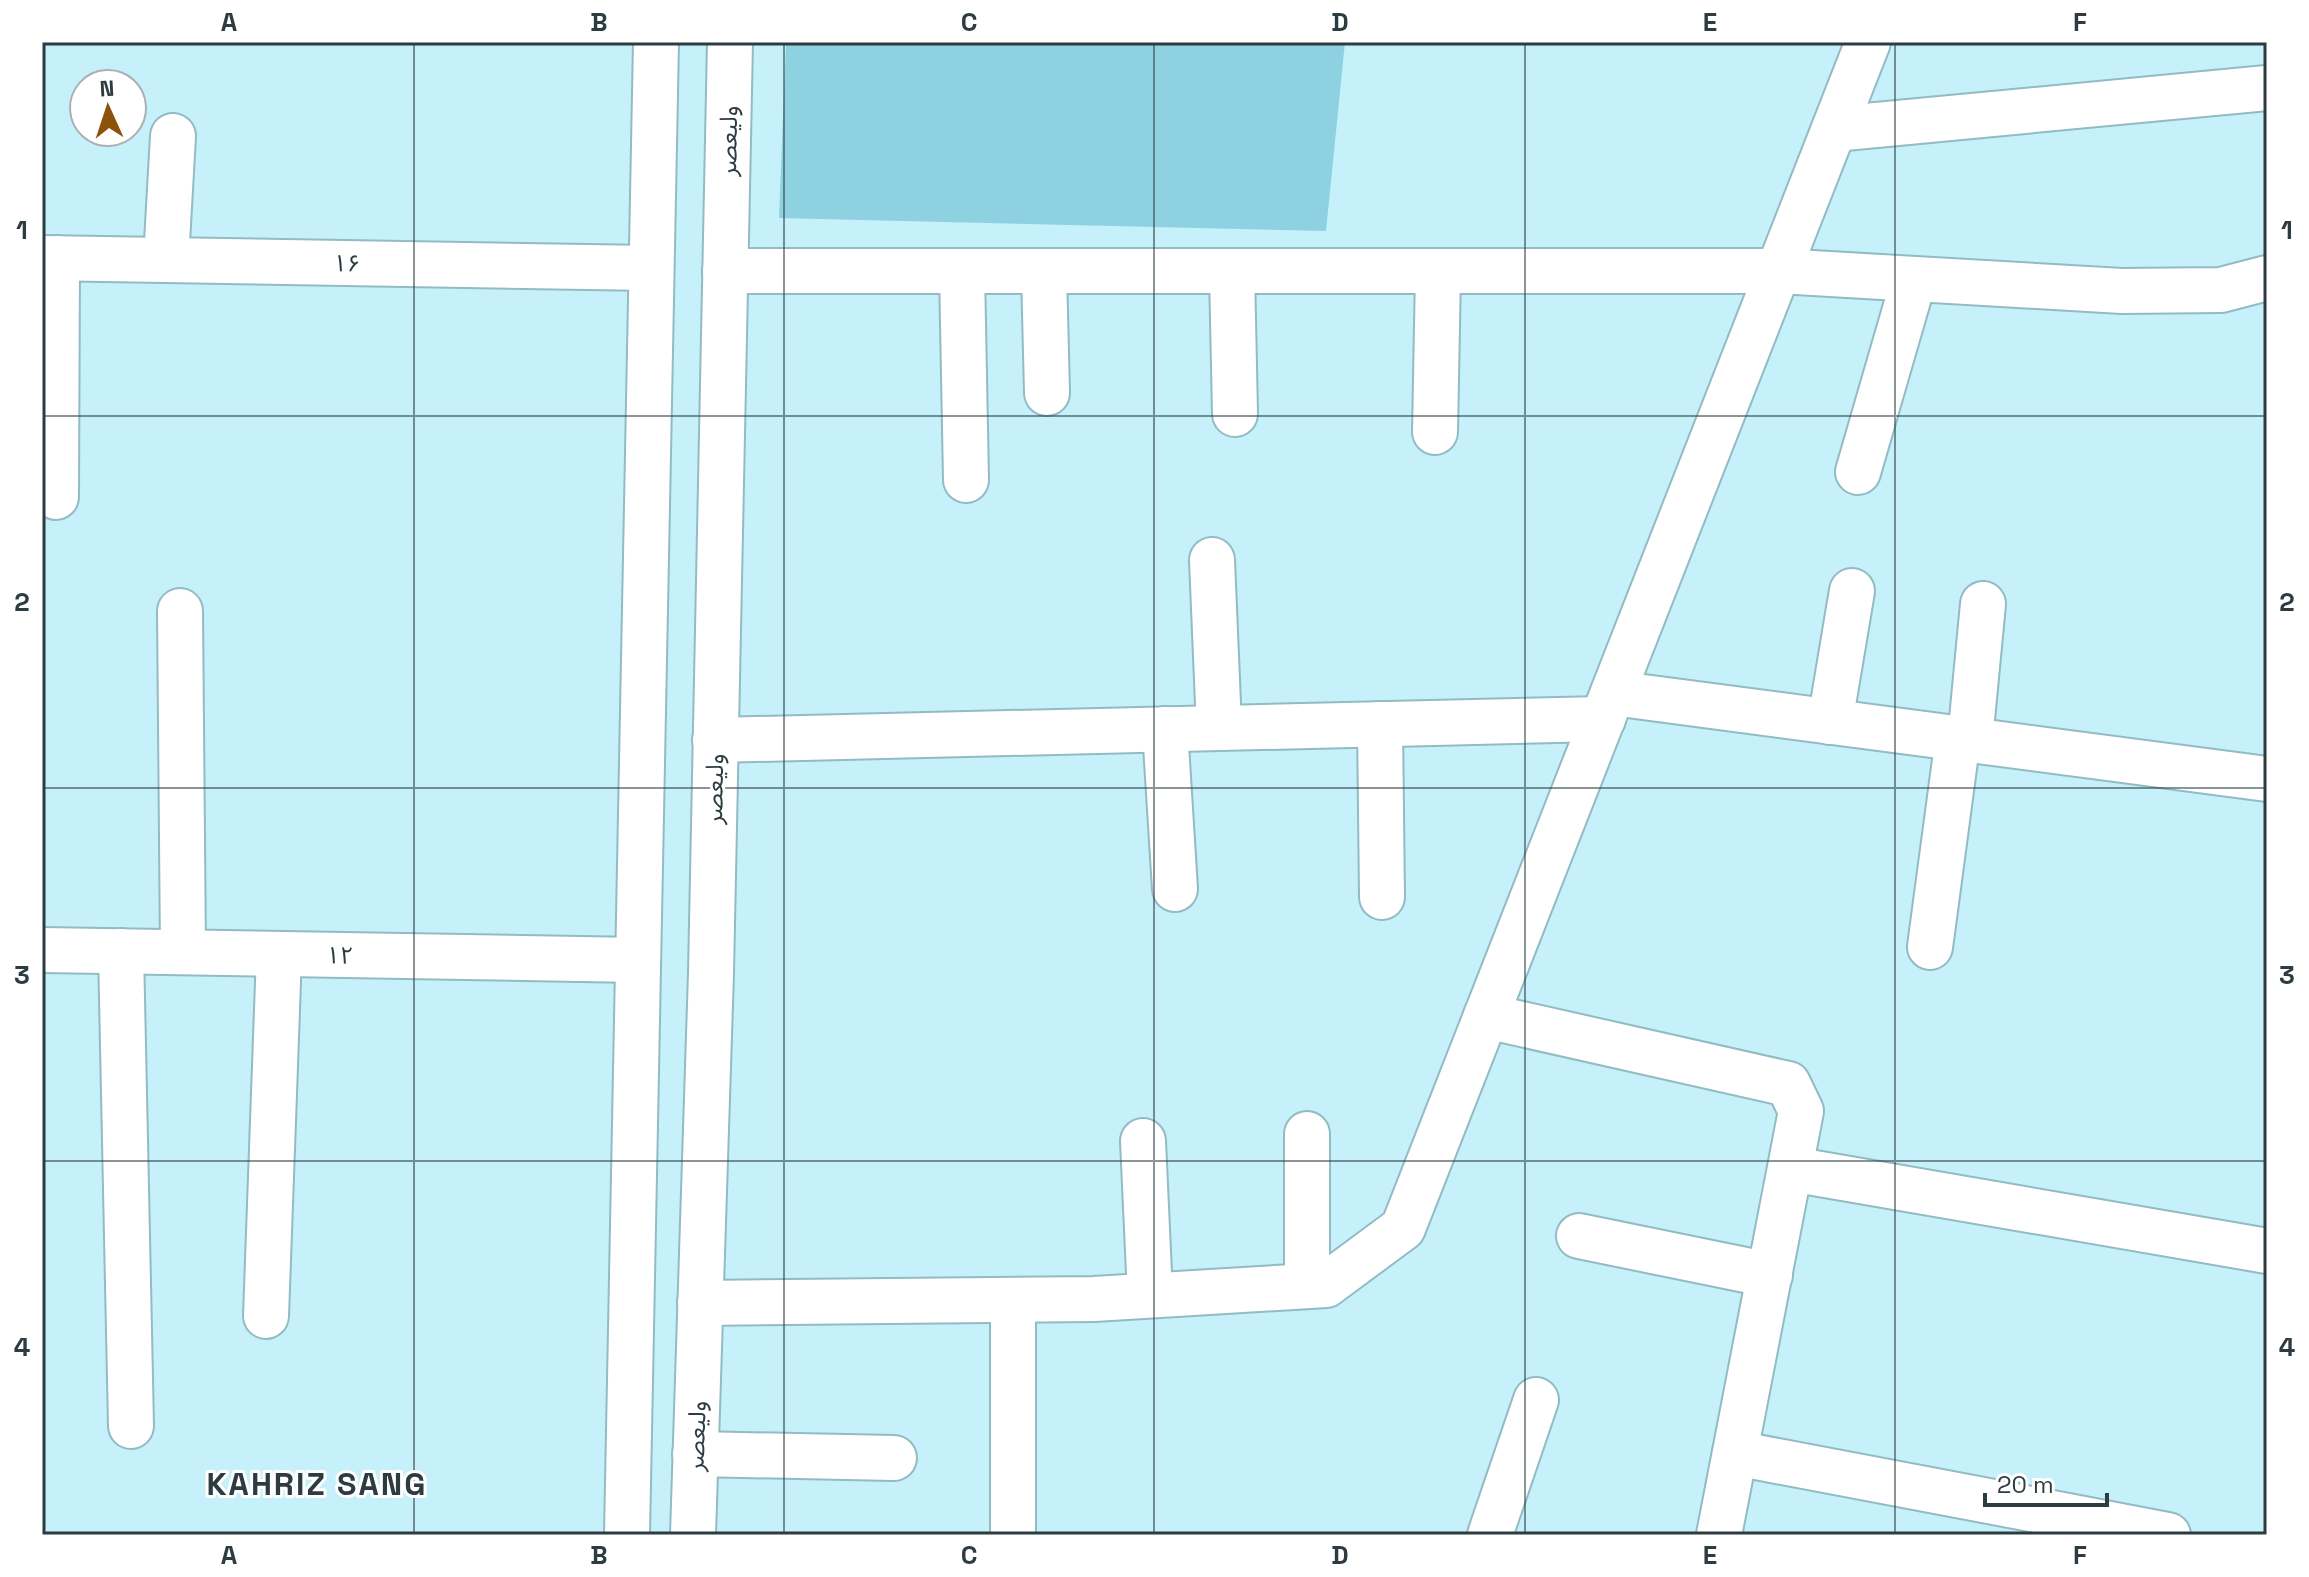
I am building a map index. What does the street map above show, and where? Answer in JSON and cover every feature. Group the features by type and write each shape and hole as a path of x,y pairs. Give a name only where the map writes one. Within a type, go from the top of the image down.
{"street":[{"path":"627,1535 656,42"},
{"name":"ولیعصر","path":"693,1535 730,42"},
{"path":"700,1303 1013,1300 1326,1285 1403,1228 1868,42"},
{"path":"1834,129 2267,88"},
{"path":"166,260 173,136"},
{"path":"50,258 56,497"},
{"name":"۱۶","path":"50,258 651,268"},
{"path":"725,271 1778,271 2122,291 2221,290 2267,278"},
{"path":"962,271 966,480"},
{"path":"1044,272 1047,393"},
{"path":"1232,272 1235,414"},
{"path":"1435,432 1438,273"},
{"path":"1858,472 1914,279"},
{"path":"1212,560 1219,728"},
{"path":"1830,722 1852,591"},
{"path":"1930,947 1983,604"},
{"path":"180,611 183,952"},
{"path":"715,740 1380,724 1608,706 1830,722 2267,779"},
{"path":"1380,724 1382,897"},
{"path":"1165,729 1175,889"},
{"name":"۱۲","path":"42,950 638,960"},
{"path":"121,951 131,1426"},
{"path":"266,1316 279,954"},
{"path":"1486,1016 1788,1084 1801,1111 1719,1535"},
{"path":"1307,1134 1307,1286"},
{"path":"1143,1141 1150,1295"},
{"path":"1791,1169 2267,1251"},
{"path":"1579,1236 1770,1275"},
{"path":"1013,1300 1013,1535"},
{"path":"1490,1535 1536,1400"},
{"path":"1735,1453 2168,1535"},
{"path":"695,1454 894,1458"}],"shaded area":[{"path":"786,42 1345,42 1326,231 779,218"}],"district":[{"name":"KAHRIZ SANG","path":"317,1484"}]}
